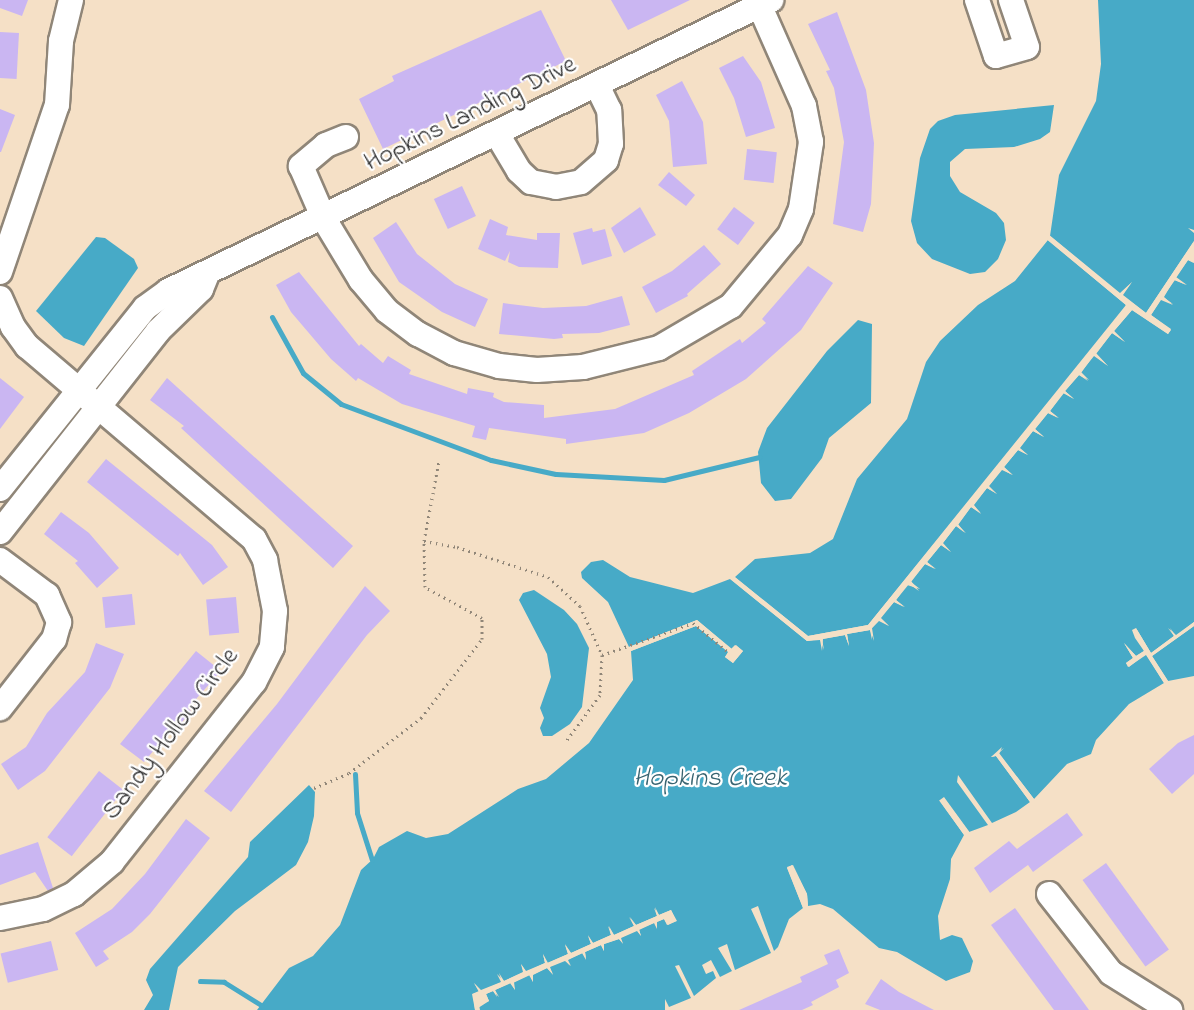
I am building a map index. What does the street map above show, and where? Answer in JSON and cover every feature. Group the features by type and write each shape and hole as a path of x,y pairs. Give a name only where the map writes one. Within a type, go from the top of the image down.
{"street":[{"path":"0,272 57,105 61,41 71,0"},
{"path":"976,0 996,56 1027,47 1011,0"},
{"path":"346,137 326,145 301,166 324,219 361,280 387,311 418,334 454,353 499,366 537,370 583,367 659,348 731,306 763,272 790,235 801,209 811,142 804,106 762,2"},
{"name":"Hopkins Landing Drive","path":"0,489 145,308 190,277 207,274 324,219 762,2"},
{"path":"497,134 519,171 531,182 556,187 581,182 606,160 611,144 609,110 597,85"},
{"path":"0,532 102,406 158,331 201,289 207,274"},
{"name":"Sandy Hollow Circle","path":"0,298 13,327 27,346 102,406 254,539 272,586 275,611 272,647 254,682 112,862 74,894 43,909 0,918"},
{"path":"0,560 46,595 59,622 54,639 0,708"},
{"path":"1049,894 1111,973 1170,1010"}],"path":[{"path":"314,788 349,773 421,718 482,639 482,618 425,586 424,541 440,461"},
{"path":"424,541 457,547 548,577 580,606 602,655 600,694 567,740"},
{"path":"602,655 693,623 728,652"}],"water":[{"path":"1098,0 1194,0 1194,230 1188,228 1194,233 1194,241 1146,313 1122,295 1132,282 1120,294 1050,236 1059,175 1096,101 1101,64"},
{"path":"1054,105 1050,132 1040,139 1014,147 965,149 950,162 950,176 960,192 996,213 1004,223 1006,240 998,259 985,272 970,274 932,259 917,243 911,221 920,158 930,129 938,121 955,115"},
{"path":"96,237 105,238 134,259 138,268 84,346 64,338 36,311"},
{"path":"1048,240 1126,305 1122,313 868,625 808,636 735,577 755,559 810,553 833,539 857,479 907,419 926,362 940,341 978,305 1015,281"},
{"name":"Hopkins Creek","path":"1188,260 1194,263 1194,622 1176,636 1170,628 1174,636 1151,653 1136,628 1144,651 1136,656 1124,643 1133,658 1126,663 1129,667 1146,654 1164,683 1129,704 1096,740 1091,754 1067,764 1034,799 999,753 1004,748 991,757 996,756 1030,802 1016,812 992,823 958,775 957,782 988,825 969,832 944,798 940,801 964,835 951,859 950,879 938,916 940,940 952,935 962,938 973,961 970,972 946,981 897,952 879,948 833,909 820,904 808,906 807,894 792,865 787,868 803,908 789,919 778,947 774,951 758,906 751,909 771,953 735,970 727,944 718,948 732,971 720,977 711,960 702,965 706,974 713,971 716,978 694,996 679,965 675,966 691,998 669,1007 665,999 665,1010 480,1010 479,1005 489,1001 486,994 493,991 497,997 495,990 511,983 515,990 513,983 530,975 533,982 532,975 547,968 553,974 549,967 565,960 570,966 567,960 583,953 586,959 585,952 601,945 604,951 604,944 619,939 623,943 620,938 637,930 641,936 639,930 654,923 664,919 668,925 676,921 671,910 659,915 654,908 657,916 636,925 630,917 634,926 614,935 608,926 611,935 593,943 588,936 591,944 571,953 565,945 568,954 547,963 543,954 545,963 526,972 521,964 524,972 504,981 499,973 502,982 481,991 474,983 479,992 473,994 475,1010 257,1010 289,968 313,956 340,925 361,870 373,859 379,847 407,831 426,838 448,834 518,789 546,779 589,743 633,680 631,651 696,626 729,652 725,657 733,663 743,651 736,645 732,649 697,620 629,647 608,602 582,578 581,572 591,562 603,560 630,577 693,593 730,579 807,641 820,639 824,650 822,639 845,635 849,646 847,634 870,630 872,640 872,628 879,620 889,626 880,618 894,602 904,607 896,600 907,585 920,589 911,582 925,564 935,569 927,562 941,545 951,552 942,544 956,526 966,533 958,525 971,507 981,513 973,505 987,488 997,494 988,487 1002,469 1012,475 1004,467 1018,450 1028,455 1019,448 1033,431 1044,437 1035,429 1048,413 1058,418 1050,411 1064,393 1074,399 1065,391 1079,375 1088,381 1081,373 1094,355 1108,366 1096,354 1112,333 1125,342 1114,331 1132,310 1168,334 1171,329 1151,315 1161,299 1173,304 1163,297 1175,280 1186,285 1176,278"},
{"path":"858,320 872,324 871,403 829,438 822,458 791,499 775,501 761,483 758,452 767,428 827,351"},
{"path":"534,590 564,610 577,624 589,648 582,707 570,724 552,736 543,736 540,728 544,718 540,708 551,677 547,654 519,600 523,593"},
{"path":"1194,626 1194,676 1168,681 1152,656"},
{"path":"309,785 315,792 314,816 308,842 296,865 235,911 178,967 169,1010 144,1010 153,995 146,980 150,969 248,857 250,842"}],"pier":[{"path":"1048,234 1120,293 1132,282 1123,295 1146,313 1194,241 1189,257 1194,263 1188,260 1176,277 1187,285 1174,280 1164,297 1173,305 1161,300 1151,315 1171,330 1168,334 1132,310 1114,331 1125,342 1112,333 1096,353 1108,366 1094,356 1081,372 1089,380 1079,375 1065,391 1074,399 1063,393 1050,411 1059,418 1048,413 1035,429 1044,437 1033,431 1020,448 1028,455 1018,450 1004,467 1013,475 1002,470 989,486 997,494 987,488 974,505 981,514 971,507 958,524 965,533 956,526 943,543 951,552 941,545 927,562 936,569 925,564 911,581 919,591 909,584 896,600 905,607 894,602 881,618 889,626 879,621 872,628 874,641 870,630 847,634 849,646 845,635 823,639 822,651 820,640 807,641 728,577 732,575 808,636 868,625 1126,305 1045,238"},
{"path":"697,620 731,649 735,645 743,651 733,663 725,657 728,652 696,626 631,651 629,647"},
{"path":"1194,622 1194,626 1152,656 1168,681 1164,683 1146,655 1128,667 1126,663 1133,658 1124,643 1136,656 1144,651 1132,630 1136,628 1151,653 1174,636 1168,628 1176,635"},
{"path":"1002,747 999,754 1034,799 1030,802 996,756 991,757"},
{"path":"944,797 969,832 964,835 939,801"},
{"path":"793,865 807,894 808,906 803,908 787,867"},
{"path":"655,907 659,915 671,910 677,921 667,925 664,919 657,922 657,929 654,923 639,929 641,936 637,931 621,938 623,944 619,939 604,944 604,951 601,945 585,952 586,960 582,953 568,960 571,966 565,961 550,967 553,975 547,968 533,975 533,982 529,975 514,982 515,990 510,983 495,990 499,997 493,991 486,994 489,1001 475,1010 472,994 479,991 474,983 481,990 501,982 497,974 504,981 523,972 521,964 526,971 545,963 543,954 548,963 568,954 565,944 571,953 591,944 588,935 593,943 611,935 609,926 614,935 634,926 629,917 636,925 657,916"}],"building":[{"path":"0,0 28,0 22,16 0,8"},
{"path":"611,0 690,0 628,30"},
{"path":"541,10 566,61 383,149 359,99 394,81 392,76"},
{"path":"837,12 866,90 874,143 871,204 863,232 833,224 844,142 834,88 826,71 830,70 808,24"},
{"path":"0,32 19,33 17,79 0,78"},
{"path":"743,56 761,82 775,128 746,137 734,98 719,68"},
{"path":"682,81 703,122 707,164 673,167 669,121 656,95"},
{"path":"0,109 15,115 1,152 0,152"},
{"path":"747,149 777,152 774,183 744,180"},
{"path":"669,172 695,195 686,206 658,185"},
{"path":"462,186 476,216 448,229 434,199"},
{"path":"640,207 656,235 624,253 611,228"},
{"path":"734,207 755,223 738,245 717,229"},
{"path":"490,219 508,227 506,235 537,240 537,233 560,233 558,268 519,267 508,262 510,251 505,261 478,249"},
{"path":"396,222 417,254 455,284 488,299 475,327 442,312 399,282 373,238"},
{"path":"592,228 593,232 605,229 612,256 582,265 573,233"},
{"path":"704,245 721,264 687,294 688,296 656,313 642,287 672,271"},
{"path":"808,266 833,283 801,330 746,379 689,413 644,433 566,444 566,439 489,428 486,440 472,437 475,426 402,404 358,378 356,381 331,359 291,312 276,285 299,272 359,346 361,344 383,363 388,356 411,370 409,374 467,394 468,388 494,393 493,397 504,402 544,405 544,418 615,409 694,375 692,371 740,339 742,343 766,323 762,319"},
{"path":"622,296 630,325 599,333 562,334 563,338 554,339 499,334 503,303 543,308 586,306"},
{"path":"0,378 24,397 0,429"},
{"path":"167,378 353,546 333,568 181,428 184,426 150,400"},
{"path":"106,459 212,545 228,567 203,585 180,553 178,556 87,482"},
{"path":"61,512 89,533 119,568 97,588 75,563 78,561 44,534"},
{"path":"365,586 390,611 367,635 231,812 204,791 277,704"},
{"path":"132,594 135,625 105,628 102,597"},
{"path":"236,597 239,633 209,635 206,600"},
{"path":"96,643 124,654 110,688 45,771 18,790 1,764 26,747 47,713 85,672"},
{"path":"196,651 221,671 188,708 191,711 179,726 176,724 144,762 120,744"},
{"path":"1194,735 1194,774 1172,794 1149,769 1178,743"},
{"path":"99,771 123,790 72,856 47,837"},
{"path":"1067,813 1083,835 1033,872 1028,865 990,893 974,868 1009,841 1017,849"},
{"path":"186,819 210,838 150,914 132,932 103,951 109,959 96,967 75,933 112,909 145,874"},
{"path":"38,842 53,888 48,891 35,872 0,885 0,855"},
{"path":"1106,863 1169,950 1145,967 1083,880"},
{"path":"1015,908 1089,1010 1054,1010 991,925"},
{"path":"51,941 58,970 8,983 1,954"},
{"path":"839,949 849,973 836,980 839,987 811,1002 813,1005 802,1010 739,1010 802,982 800,977 828,964 824,955"},
{"path":"881,979 899,992 934,1010 880,1010 865,1004"}],"waterway":[{"path":"272,317 303,373 341,404 491,460 556,474 664,480 759,457"},
{"path":"355,774 357,813 372,860"},
{"path":"200,981 224,982 261,1005"}]}
